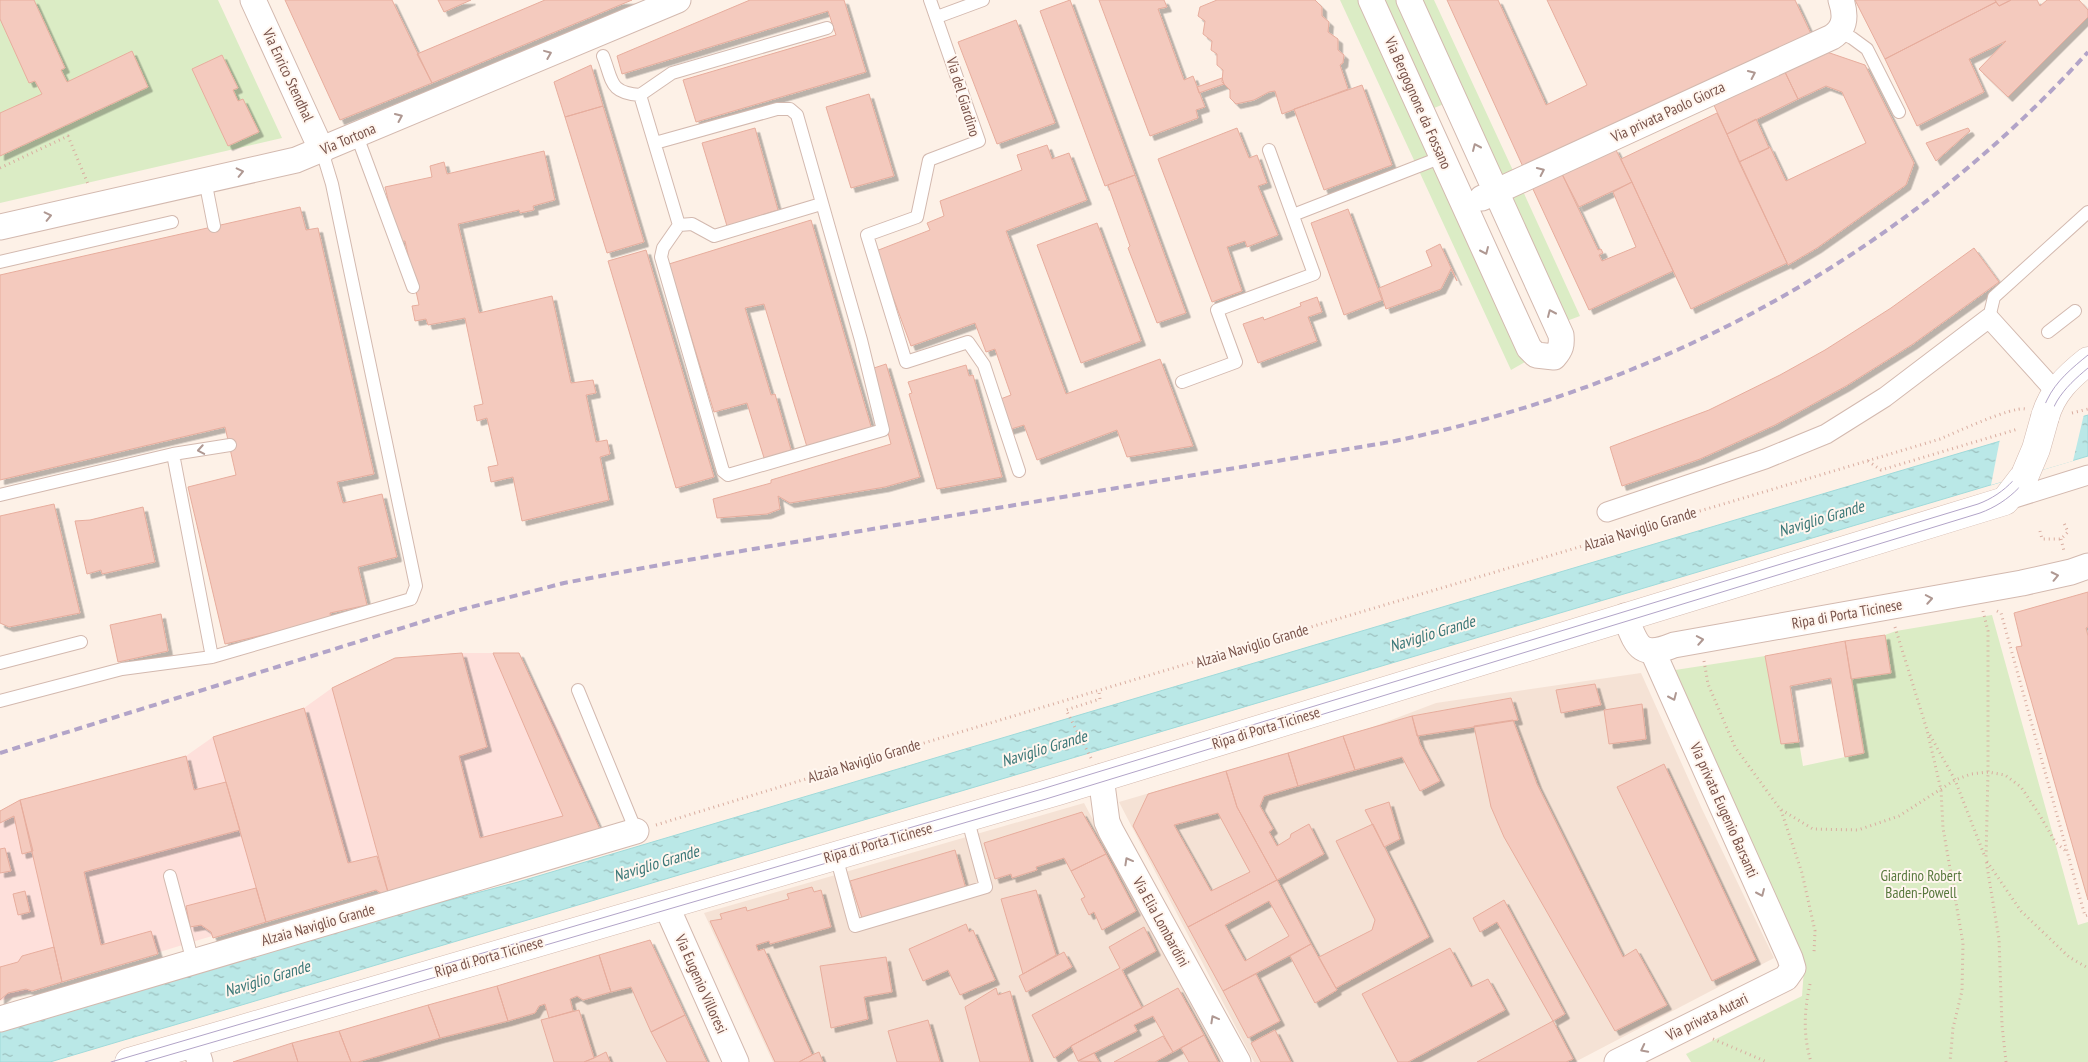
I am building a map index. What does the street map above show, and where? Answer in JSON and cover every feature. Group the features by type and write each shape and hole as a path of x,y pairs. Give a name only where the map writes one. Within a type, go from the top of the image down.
{"street":[{"name":"Via Enrico Stendhal","path":"253,0 322,150"},
{"name":"Via Tortona","path":"0,227 296,160 678,0"},
{"name":"Via Bergognone da Fossano","path":"1371,0 1529,348 1536,355 1554,357 1562,344 1561,335 1409,0"},
{"path":"1839,32 1844,23 1845,12 1841,0"},
{"name":"Via privata Paolo Giorza","path":"1496,191 1839,32"},
{"path":"1464,206 1496,191"},
{"path":"1607,512 1765,459 1826,434 1884,397 1989,318 2048,413"},
{"path":"2005,501 2025,475 2048,413 2064,381 2088,360"},
{"name":"Ripa di Porta Ticinese","path":"129,1062 197,1052 666,905 967,817 1098,771 1625,616 2088,475"},
{"name":"Ripa di Porta Ticinese","path":"1653,652 1674,645 2030,581 2071,572 2088,566"},
{"path":"1625,616 1637,644 1643,649 1653,652"},
{"name":"Via privata Eugenio Barsanti","path":"1653,652 1790,958 1805,969"},
{"name":"Via Elia Lombardini","path":"1098,771 1107,822 1111,831 1238,1062"},
{"name":"Alzaia Naviglio Grande","path":"0,1019 636,831"},
{"name":"Via Eugenio Villoresi","path":"666,905 736,1062"},
{"name":"Via privata Autari","path":"1617,1062 1805,969"}],"lane":[{"name":"Via del Giardino","path":"930,0 979,141 929,160 917,217 867,235 906,362 968,342 984,365 1019,471"},
{"path":"937,17 983,0"},
{"path":"603,56 614,86 619,92 640,95 672,73 827,28"},
{"path":"1839,32 1852,38 1867,49 1899,112"},
{"path":"640,95 679,225"},
{"path":"655,143 777,109 790,109 796,115 860,340 883,430 728,475 723,471 661,256 663,248 679,225"},
{"path":"357,136 413,287"},
{"path":"0,700 122,668 212,657 411,599 416,586 332,184 322,150"},
{"path":"1182,382 1236,362 1217,310 1314,274 1269,150"},
{"path":"1293,215 1442,157"},
{"path":"205,180 214,226"},
{"path":"679,225 692,224 714,236 821,204"},
{"path":"1989,318 1994,297 2088,212"},
{"path":"0,262 172,222"},
{"path":"2048,332 2075,311"},
{"path":"0,494 173,454 230,445"},
{"path":"173,454 212,657"},
{"path":"0,663 81,642"},
{"path":"578,690 636,831"},
{"path":"836,856 855,926 986,887 967,817"},
{"path":"170,876 193,962"}],"path":[{"path":"0,168 68,136 89,187"},
{"name":"Alzaia Naviglio Grande","path":"636,831 935,739 1099,692 1868,461 1940,439 2021,408 2048,413"},
{"path":"1868,461 1881,470 2048,413 2088,409"},
{"path":"2040,531 2042,539 2061,539 2068,532 2064,523"},
{"path":"2061,539 2064,550"},
{"path":"1983,608 1988,631 1986,860 2021,911 2068,957 2088,968"},
{"path":"2001,613 2085,916 2088,915"},
{"path":"1895,624 1927,730 1941,790 1943,828 1963,943 1962,991 1953,1028 1950,1062"},
{"path":"1703,658 1708,684 1735,748 1780,809 1802,873 1815,931 1805,969 1805,1041 1810,1062"},
{"path":"1098,771 1066,710 1100,699 1099,692"},
{"path":"1927,730 1955,780 1986,860 2000,938 2002,1025 2006,1062"},
{"path":"1780,809 1813,829 1858,830 1898,816 1955,780 1971,774 1988,772 2004,775 2021,787 2056,843 2067,852"},
{"path":"1710,1038 1767,1062"}],"shaded area":[{"path":"462,653 519,653 559,731 599,824 202,939 0,1001 0,811 20,800 186,756 213,737 304,708 332,688 395,658"},
{"path":"1641,673 1702,809 1774,958 1575,1062 1254,1062 1119,802 1365,730 1436,703"},
{"path":"1084,803 1222,1062 773,1062 704,913"},
{"path":"650,940 707,1062 233,1062 497,986"}],"green space":[{"path":"0,0 218,0 282,138 0,203"},
{"path":"1340,0 1365,0 1403,97 1525,362 1511,370"},
{"path":"1378,0 1396,0 1444,104 1429,110"},
{"path":"1417,0 1434,0 1516,177 1501,184"},
{"path":"1522,189 1580,316 1564,322 1508,196"},
{"name":"Giardino Robert Baden-Powell","path":"1992,615 2078,925 2088,922 2088,1062 1691,1062 1686,1054 1802,996 1804,969 1669,671 1765,656 1781,744 1799,742 1803,766 1864,753 1851,679 1891,673 1885,635 1896,631"}],"water":[{"name":"Naviglio Grande","path":"2088,415 2088,456 50,1062 0,1062 0,1030 231,958 518,882"}],"pier":[{"path":"2084,414 2073,461 1991,485 2000,439"}],"building":[{"path":"0,0 34,0 65,68 61,70 67,82 132,51 148,87 0,156 0,113 42,94 35,81 29,83 0,19"},
{"path":"285,0 392,0 432,83 340,120"},
{"path":"438,0 471,0 444,12"},
{"path":"545,0 632,0 432,83 417,54"},
{"path":"750,0 844,0 866,72 696,122 683,80 836,35 828,11 622,74 617,56"},
{"path":"1070,0 1135,175 1105,186 1040,11"},
{"path":"1099,0 1164,0 1167,7 1158,9 1184,80 1193,76 1205,107 1196,110 1198,118 1150,136"},
{"path":"1217,0 1315,0 1322,7 1322,16 1329,22 1328,32 1338,39 1338,50 1344,55 1343,63 1340,65 1348,89 1282,114 1275,91 1254,100 1236,104 1230,98 1230,90 1222,82 1223,70 1217,65 1217,54 1211,50 1212,41 1203,34 1205,21 1198,16 1200,7"},
{"path":"1447,0 1498,0 1546,105 1587,85 1547,0 1795,0 1812,36 1524,169"},
{"path":"1855,0 1995,0 1996,2 1885,59"},
{"path":"1995,0 2011,0 1999,6"},
{"path":"2011,0 2037,0 2040,6 2047,0 2079,0 2088,10 2088,17 2008,97 1979,69 2006,41 1969,59 1984,92 1917,126 1885,59 1996,2 1999,6"},
{"path":"1016,20 1055,123 997,144 958,42"},
{"path":"1824,51 1865,65 1914,163 1906,185 1817,248 1788,265 1739,162 1770,147 1786,181 1866,143 1842,92 1826,86 1798,99 1784,70"},
{"path":"222,55 238,88 233,90 238,101 243,99 259,132 228,146 192,69"},
{"path":"591,65 603,106 565,117 554,82"},
{"path":"1784,70 1798,99 1727,134 1713,103"},
{"path":"1222,78 1224,84 1199,93 1197,87"},
{"path":"1362,85 1392,165 1324,190 1294,109"},
{"path":"869,94 894,176 851,188 826,107"},
{"path":"603,106 644,242 607,253 565,117"},
{"path":"1717,113 1787,263 1691,309 1621,159"},
{"path":"1756,119 1769,148 1739,162 1727,134"},
{"path":"755,128 778,210 727,226 702,143"},
{"path":"1237,128 1249,158 1257,155 1267,183 1258,186 1278,235 1247,247 1245,241 1227,247 1242,291 1212,302 1158,159"},
{"path":"1968,128 1970,131 1936,161 1926,143"},
{"path":"1047,145 1052,159 1069,153 1087,200 1006,231 1066,394 1160,359 1193,446 1127,457 1117,430 1037,460 1024,425 1008,430 998,400 1011,395 995,349 986,352 975,323 911,346 876,251 930,230 927,223 944,216 940,201 1022,170 1017,155"},
{"path":"1615,148 1632,182 1579,207 1562,174"},
{"path":"544,151 555,200 533,206 534,210 520,213 519,210 458,224 479,313 552,296 571,383 593,380 596,393 586,395 596,442 607,440 610,454 600,457 609,500 522,521 513,477 491,482 488,467 498,465 487,418 477,421 474,406 483,404 465,318 428,325 426,319 415,321 412,306 419,305 405,241 398,242 385,187 432,177 430,166 444,162 447,174"},
{"path":"1562,174 1598,250 1601,249 1603,253 1599,255 1602,261 1636,247 1613,192 1632,182 1673,271 1589,310 1532,187"},
{"path":"1135,175 1186,313 1157,323 1128,248 1130,246 1108,185"},
{"path":"300,207 306,230 318,228 374,474 337,482 343,503 382,494 397,557 358,567 367,605 330,613 331,619 225,644 188,487 236,475 225,427 0,480 0,275"},
{"path":"1348,209 1382,300 1344,315 1311,223"},
{"path":"811,220 872,430 807,447 764,304 745,308 771,395 775,394 792,453 765,461 747,403 714,412 669,264"},
{"path":"1097,223 1141,341 1081,363 1037,245"},
{"path":"1440,244 1457,281 1451,269 1441,289 1386,309 1379,288 1432,266 1426,251"},
{"path":"1974,248 1999,282 1913,344 1846,386 1775,425 1700,459 1622,486 1610,447 1709,410 1780,375 1825,350 1891,308"},
{"path":"646,250 714,477 676,488 608,261"},
{"path":"1317,297 1322,312 1308,317 1317,341 1258,363 1243,324 1263,317 1264,320 1301,306 1300,303"},
{"path":"886,364 920,477 885,487 790,503 778,496 780,509 767,514 717,518 713,499 771,483 771,480 891,444 871,369"},
{"path":"966,365 969,376 973,375 1002,477 937,489 909,394 912,393 908,382"},
{"path":"54,504 80,613 9,627 0,623 0,516"},
{"path":"143,507 155,562 102,574 101,570 87,574 75,521 90,520"},
{"path":"2088,592 2088,627 2086,628 2088,636 2088,900 2016,647 2022,646 2014,613"},
{"path":"161,614 168,651 118,662 110,625"},
{"path":"1885,635 1891,673 1851,679 1845,641"},
{"path":"1845,641 1864,753 1845,757 1831,678 1790,686 1799,742 1781,744 1765,656"},
{"path":"462,653 487,747 459,756 480,838 563,816 493,653 519,653 604,838 390,899 332,688 395,658"},
{"path":"1595,684 1601,705 1561,713 1556,690"},
{"path":"1511,698 1518,720 1417,736 1412,716"},
{"path":"1642,704 1646,739 1609,744 1604,710"},
{"path":"304,708 348,863 377,856 390,899 376,890 266,922 213,737"},
{"path":"1412,716 1420,744 1440,781 1420,791 1402,757 1355,770 1343,736"},
{"path":"1513,720 1537,784 1623,957 1636,949 1667,1005 1615,1031 1504,837 1491,807 1474,726"},
{"path":"1343,736 1355,770 1298,786 1288,753"},
{"path":"1288,753 1298,786 1264,796 1260,806 1273,829 1269,832 1277,846 1290,838 1291,834 1309,824 1324,854 1277,880 1237,807 1226,771"},
{"path":"186,756 194,790 226,782 240,830 84,872 101,945 151,931 158,954 62,982 20,800"},
{"path":"1664,764 1756,960 1712,981 1617,787"},
{"path":"1226,771 1237,807 1277,880 1188,927 1133,826 1148,794","holes":["1218,813 1250,872 1211,891 1174,825"]},
{"path":"20,800 33,851 22,854 14,816 0,823 0,811"},
{"path":"1389,802 1400,839 1384,847 1365,810"},
{"path":"1082,812 1106,854 1071,871 1064,858 1036,867 1037,870 1012,878 1011,874 995,879 984,843"},
{"path":"1373,824 1429,937 1336,988 1319,957 1372,930 1375,920 1336,841"},
{"path":"5,848 11,871 0,873 0,849"},
{"path":"955,850 966,889 862,918 850,881"},
{"path":"1106,854 1136,911 1102,930 1094,912 1089,915 1081,899 1085,897 1071,871"},
{"path":"1277,880 1311,944 1223,991 1188,927","holes":["1269,901 1289,936 1245,961 1225,925"]},
{"path":"812,887 814,892 821,890 831,927 770,944 769,941 756,945 758,951 764,949 812,1055 799,1062 775,1062 710,921 722,919 720,914 746,907 747,911 789,899 787,894"},
{"path":"256,888 266,922 213,938 211,932 201,925 190,927 186,906"},
{"path":"1036,890 1056,955 1023,974 1001,899"},
{"path":"25,891 30,912 18,915 13,894"},
{"path":"1504,900 1565,1014 1553,1021 1497,922 1480,932 1473,918"},
{"path":"966,924 969,932 973,930 995,980 960,995 948,970 923,981 909,949"},
{"path":"1144,927 1156,951 1122,970 1142,1008 1071,1046 1054,1058 1032,1015 1120,968 1109,947"},
{"path":"650,940 685,1015 651,1032 631,987 611,992 599,955"},
{"path":"1311,944 1337,990 1315,1003 1290,956"},
{"path":"54,947 62,982 32,991 26,989 8,993 0,1000 0,967 18,962 22,956"},
{"path":"1450,948 1471,987 1488,979 1505,1010 1408,1062 1398,1062 1362,994"},
{"path":"1064,952 1072,967 1026,992 1019,976"},
{"path":"599,955 611,992 583,1000 577,996 570,999 573,1011 549,1018 545,1004 539,1006 535,1013 508,1021 497,986"},
{"path":"886,957 892,992 864,997 868,1019 831,1028 820,966"},
{"path":"1256,974 1280,1021 1248,1038 1223,991"},
{"path":"497,986 508,1021 440,1038 428,1005"},
{"path":"996,988 998,995 1010,991 1030,1062 980,1062 965,1007"},
{"path":"1178,988 1204,1035 1173,1052 1153,1016 1134,1025 1137,1031 1078,1061 1071,1046"},
{"path":"428,1005 440,1038 358,1062 351,1062 339,1031"},
{"path":"579,1010 594,1058 584,1062 554,1062 541,1020"},
{"path":"685,1015 707,1062 667,1062 651,1032"},
{"path":"928,1020 940,1062 897,1062 888,1031"},
{"path":"1553,1021 1573,1059 1566,1062 1477,1062"},
{"path":"1275,1030 1291,1062 1261,1062 1251,1043"},
{"path":"339,1031 351,1062 298,1062 292,1043"},
{"path":"1204,1035 1218,1062 1189,1062 1181,1048"},
{"path":"1163,1036 1173,1052 1155,1062 1114,1062"},
{"path":"292,1043 298,1062 233,1062"},
{"path":"606,1052 610,1062 584,1062 594,1058"},
{"path":"819,1052 823,1062 799,1062 812,1055"},
{"path":"1094,1053 1099,1062 1078,1061"}],"tram line":[{"path":"111,1062 1042,789 1978,504 1997,494 2020,473 2030,454 2041,416 2051,393 2065,375 2088,355"},
{"path":"145,1062 1046,799 1980,513 2001,503 2026,480 2038,460 2057,401 2071,383 2088,368"}],"railway":[{"path":"0,753 460,610 564,583 670,563 1390,442 1490,418 1587,387 1680,348 1770,303 1857,251 1938,192 2016,125 2088,52"}]}
